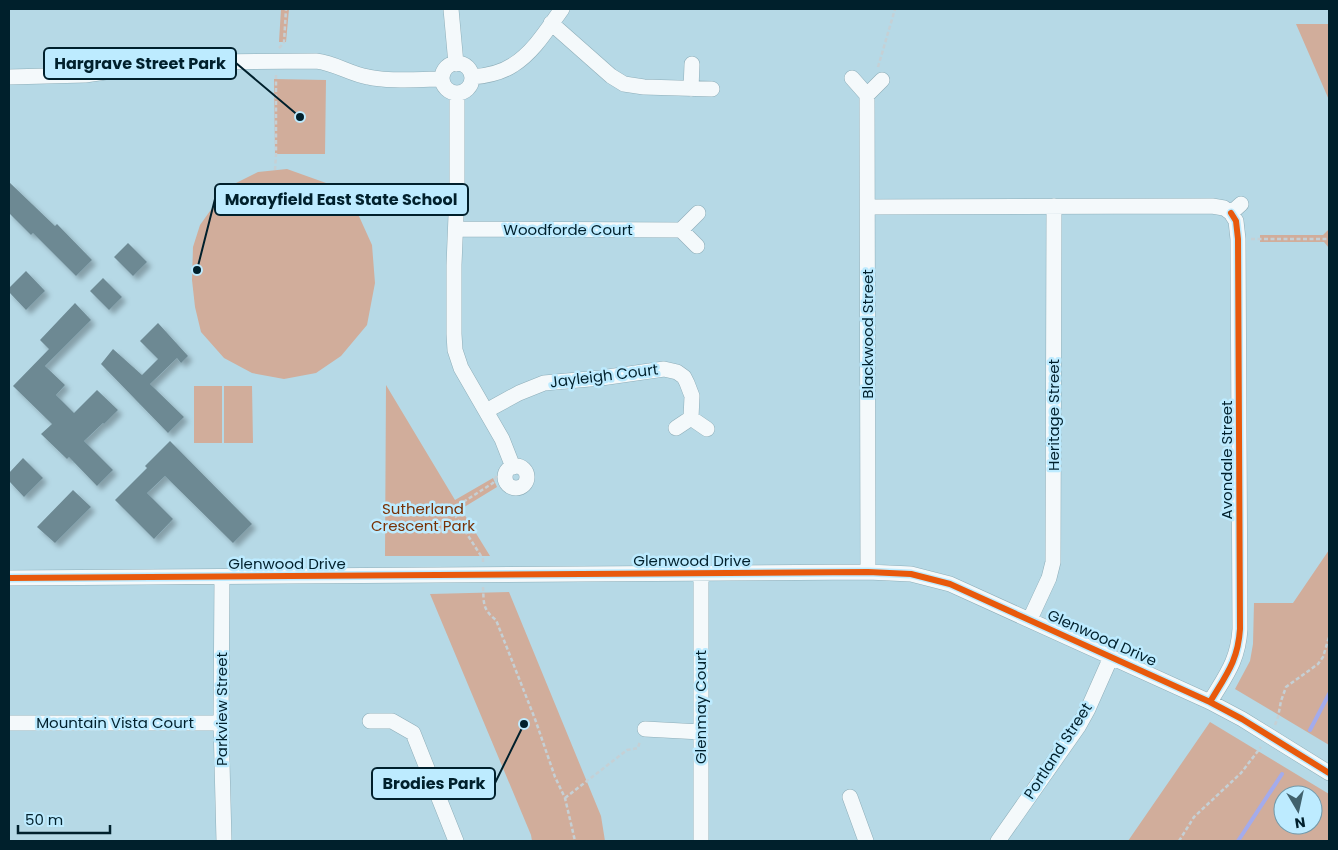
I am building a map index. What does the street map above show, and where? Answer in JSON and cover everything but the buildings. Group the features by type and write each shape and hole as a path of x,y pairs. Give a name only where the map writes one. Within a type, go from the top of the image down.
{"street":[{"path":"451,9 456,64"},
{"path":"472,77 495,73 514,64 532,48 562,9"},
{"path":"551,23 611,76 624,84 644,87 712,89"},
{"path":"9,77 85,75 154,65 208,62 316,61 332,64 356,74 379,79 442,79"},
{"path":"456,64 465,66 472,77 469,87 457,93 448,91 442,79 445,70 456,64"},
{"path":"691,89 692,64"},
{"path":"852,78 867,95 882,80"},
{"path":"457,93 455,350 461,368 502,439 509,471"},
{"name":"Blackwood Street","path":"867,95 868,572"},
{"name":"Heritage Street","path":"1030,620 1049,578 1053,562 1054,206"},
{"name":"Avondale Street","path":"868,207 1212,206 1236,208 1238,239 1239,643 1232,664 1210,702"},
{"path":"697,246 681,230 698,213"},
{"name":"Woodforde Court","path":"456,229 681,230"},
{"name":"Jayleigh Court","path":"486,411 520,392 544,383 618,376 664,369 677,372 688,383 692,396 691,418"},
{"path":"676,428 691,418 707,429"},
{"name":"Glenwood Drive","path":"9,578 868,572 911,574 938,580 966,591 1210,702 1242,719 1329,773"},
{"name":"Glenmay Court","path":"701,573 701,841"},
{"name":"Parkview Street","path":"222,577 221,723 224,841"},
{"name":"Portland Street","path":"998,841 1078,727 1092,701 1111,657"},
{"path":"370,721 392,721 413,733 456,841"},
{"name":"Mountain Vista Court","path":"9,723 221,723"},
{"path":"645,728 701,732"},
{"path":"850,797 866,841"}],"path":[{"path":"276,51 284,42 286,9"},
{"path":"882,80 877,72 895,9"},
{"path":"275,170 276,69"},
{"path":"1250,239 1329,239"},
{"path":"483,563 483,558 456,517 457,506 493,483 497,475 509,471"},
{"path":"483,587 484,607 489,615 496,620 535,719 555,777 565,798 574,841"},
{"path":"1275,726 1286,687 1318,664 1323,657 1329,637"},
{"path":"565,798 627,750 638,748 645,728"},
{"path":"1179,841 1194,817 1241,773 1262,746"}],"green space":[{"path":"281,9 289,9 286,42 279,42"},
{"path":"1296,24 1329,24 1329,100"},
{"path":"274,79 326,80 325,154 275,154"},
{"path":"287,169 340,188 358,214 372,245 375,283 367,325 341,356 316,373 284,379 252,373 224,358 201,332 195,307 192,280 193,247 200,225 215,204 232,185 258,172"},
{"path":"1329,229 1329,248 1324,242 1260,242 1260,235 1323,235"},
{"name":"Sutherland Crescent Park","path":"386,385 455,500 493,478 497,487 461,509 490,556 385,556"},
{"path":"194,386 222,386 222,443 194,443"},
{"path":"224,386 252,386 253,443 224,443"},
{"path":"1329,550 1329,745 1235,689 1250,661 1253,644 1254,603 1293,603"},
{"path":"509,592 601,816 605,841 532,841 430,594"},
{"path":"1210,722 1314,785 1273,785 1273,835 1323,835 1323,790 1329,794 1329,841 1128,841"}],"waterway":[{"path":"1310,730 1329,694"},
{"path":"1238,841 1282,774"}],"cycle path":[{"path":"1210,702 1234,659 1240,629 1238,239 1236,221 1231,213"},
{"path":"9,578 868,572 911,574 950,584 1210,702 1242,719 1329,773"}],"place":[{"name":"Hargrave Street Park","path":"300,117"},
{"name":"Morayfield East State School","path":"197,270"},
{"name":"Brodies Park","path":"524,724"}]}
